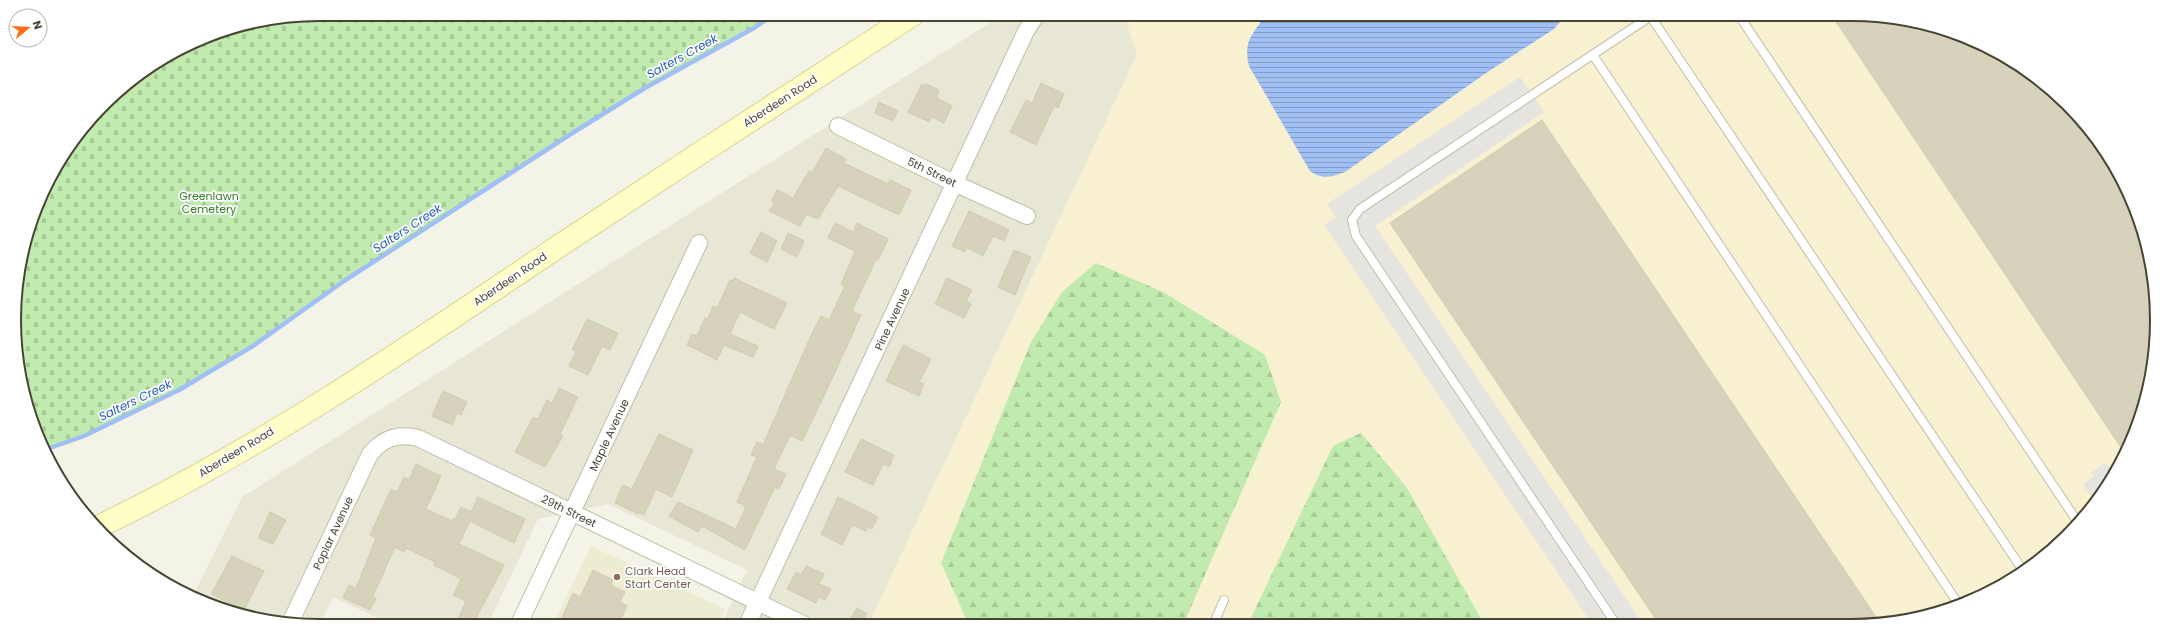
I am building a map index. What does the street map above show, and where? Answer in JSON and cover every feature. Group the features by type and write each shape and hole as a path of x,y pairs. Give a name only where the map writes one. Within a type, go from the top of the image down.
{"main road":[{"name":"Aberdeen Road","path":"103,525 194,477 394,357 653,183 903,21"}],"street":[{"name":"Pine Avenue","path":"750,619 956,184 1026,31 1033,21"},
{"name":"5th Street","path":"838,126 956,184 1027,216"},
{"name":"Maple Avenue","path":"521,619 699,243"},
{"name":"29th Street","path":"378,445 397,436 418,438 792,619"},
{"name":"Poplar Avenue","path":"293,617 370,454 378,445"}],"lane":[{"path":"1613,619 1356,236 1352,220 1360,209 1593,55 1641,21"},
{"path":"1654,21 2020,567"},
{"path":"1743,21 2075,518"},
{"path":"1593,55 1955,600"},
{"path":"1215,619 1224,600"}],"shaded area":[{"path":"993,21 1126,21 1137,55 871,619 724,619 747,570 608,504 538,519 490,619 380,619 333,597 322,619 300,618 262,613 224,603 195,591 242,497"},
{"path":"1126,21 1851,21 1909,27 1947,37 2000,61 2017,71 2048,95 2076,123 2088,138 2100,154 2119,188 2140,243 2149,300 2150,320 2147,359 2140,397 2134,416 2119,452 2100,486 2076,517 2048,545 2017,569 1983,588 1947,603 1909,613 1851,619 871,619 1137,55"},
{"path":"1520,77 1544,112 1375,226 1640,619 1589,619 1324,225 1336,217 1327,204"},
{"path":"2105,463 2108,467 2114,463 2092,497 2083,484 2094,476 2091,473"},
{"name":"Clark Head Start Center","path":"591,546 725,609 721,619 555,619"}],"green space":[{"name":"Greenlawn Cemetery","path":"764,21 645,88 574,132 344,281 253,346 181,389 84,436 50,448 31,397 24,359 21,320 24,281 31,243 52,188 61,170 83,138 95,123 123,95 154,71 170,61 206,44 243,31 300,22"},
{"path":"1096,263 1163,292 1265,355 1281,402 1186,619 966,619 941,563 1031,342 1062,292"},
{"path":"1361,433 1407,488 1481,619 1250,619 1333,446"}],"water":[{"path":"1261,21 1561,21 1554,29 1489,71 1345,172 1327,177 1319,176 1310,171 1249,66 1247,50 1253,33"}],"building":[{"path":"1836,21 1871,22 1909,27 1947,37 1983,52 2017,71 2048,95 2076,123 2100,154 2119,188 2134,224 2144,262 2149,300 2149,340 2144,378 2134,416 2121,448"},
{"path":"1041,83 1064,94 1058,108 1054,106 1036,145 1010,132 1026,100 1032,103"},
{"path":"922,84 925,86 926,84 939,90 936,98 952,106 944,123 932,117 929,122 908,112"},
{"path":"879,102 898,111 893,121 875,113"},
{"path":"1542,120 1876,617 1851,619 1656,619 1390,223"},
{"path":"826,148 846,159 844,163 888,184 890,180 911,190 899,215 838,186 818,219 806,214 800,226 769,211 775,203 772,201 777,190 793,198 809,171 812,173"},
{"path":"969,211 1009,230 1004,241 993,236 983,256 967,248 965,252 952,246"},
{"path":"835,223 853,232 857,223 888,239 878,260 876,259 852,311 861,315 831,381 802,441 790,435 774,469 786,474 779,489 775,487 745,550 702,526 698,532 669,516 678,502 736,529 746,506 737,502 757,457 751,455 757,442 763,445 821,316 829,320 845,286 841,284 855,251 828,238"},
{"path":"761,232 777,241 767,262 750,253"},
{"path":"788,233 804,241 797,257 781,249"},
{"path":"1014,250 1031,257 1015,295 998,287"},
{"path":"734,278 787,303 774,329 740,312 730,334 758,346 753,357 724,345 717,360 687,345 692,334 697,336 705,318 708,319 713,306 717,308 730,280 733,281"},
{"path":"947,278 972,290 966,301 971,304 964,318 935,304"},
{"path":"587,319 618,333 610,350 602,346 588,375 569,366 576,351 572,350"},
{"path":"903,345 931,359 919,382 924,384 919,396 886,381"},
{"path":"559,388 578,397 560,434 563,436 545,467 515,452 533,417 538,419 547,400 552,403"},
{"path":"443,391 467,402 461,415 457,413 452,425 432,416"},
{"path":"659,434 693,450 672,497 656,489 644,515 640,513 638,514 615,503 623,485 632,489"},
{"path":"861,439 894,455 889,467 883,464 873,485 845,472"},
{"path":"416,464 441,476 426,509 452,521 453,518 455,519 461,507 471,512 478,497 525,519 514,543 470,521 459,544 504,565 476,619 458,619 466,601 453,595 461,579 434,565 435,562 406,548 404,552 395,547 373,596 376,598 370,610 343,598 349,585 356,588 376,538 370,535 391,489 397,492 404,477 409,480"},
{"path":"838,497 878,517 872,529 867,527 866,531 852,525 842,545 821,534"},
{"path":"270,512 286,520 273,544 258,538"},
{"path":"232,556 264,571 244,609 211,594"},
{"path":"806,566 824,574 819,584 831,589 825,600 819,597 816,603 787,589 796,572 801,575"},
{"path":"593,570 613,580 611,585 625,592 620,602 627,606 621,619 561,619 573,593 580,597"},
{"path":"857,608 867,614 864,619 851,619"}],"waterway":[{"name":"Salters Creek","path":"50,448 84,436 181,389 253,346 344,281 574,132 645,88 764,21"}],"place":[{"name":"Clark Head Start Center","path":"617,577"}]}
